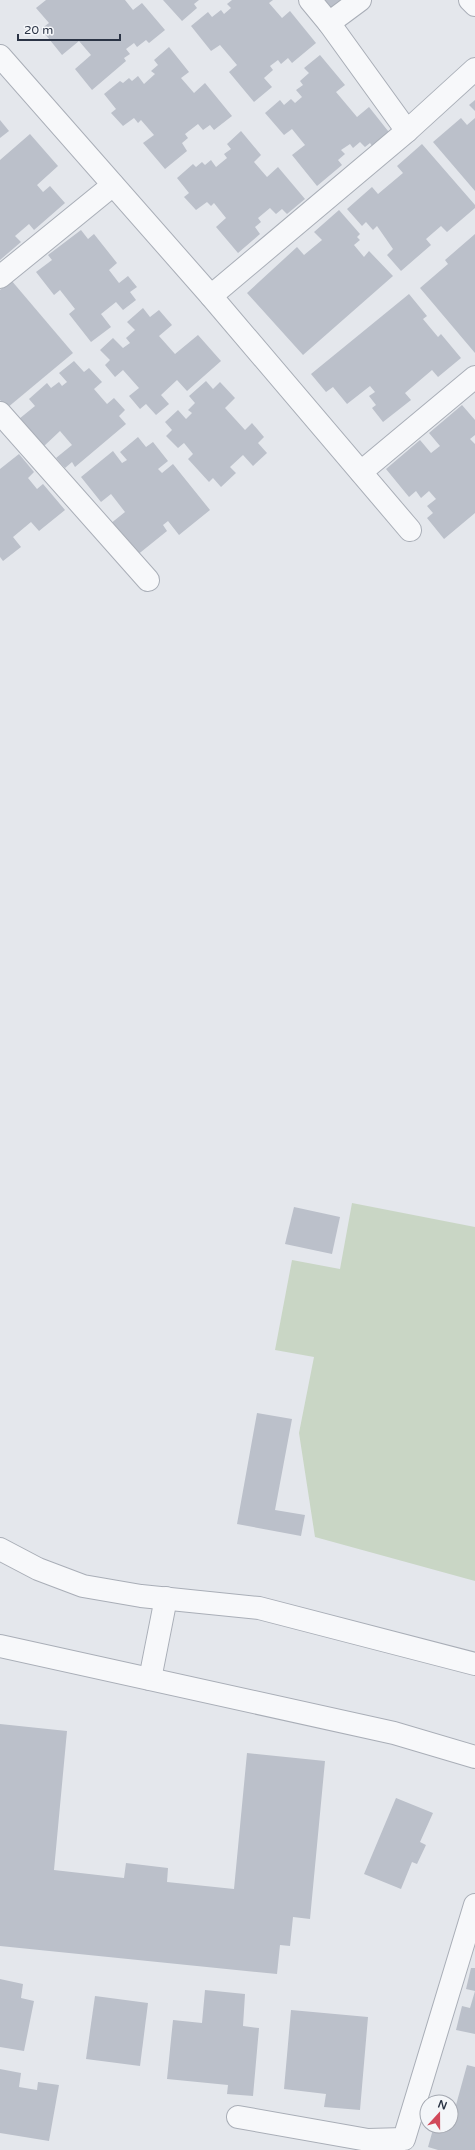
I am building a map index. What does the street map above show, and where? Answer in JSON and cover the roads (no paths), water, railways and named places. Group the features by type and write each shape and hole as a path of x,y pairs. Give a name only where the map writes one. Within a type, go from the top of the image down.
{"street":[{"path":"310,0 329,23 407,131"},
{"path":"329,23 360,0"},
{"path":"470,0 475,5"},
{"path":"0,56 211,296 410,530"},
{"path":"211,296 407,131 475,69"},
{"path":"0,277 113,185"},
{"path":"361,472 475,377"},
{"path":"4,423 148,580"},
{"path":"0,1550 38,1570 83,1586 166,1598 259,1608 475,1664"},
{"path":"150,1679 166,1598"},
{"path":"0,1646 394,1733 475,1757"},
{"path":"238,2117 368,2140 404,2139 475,1905"}]}
